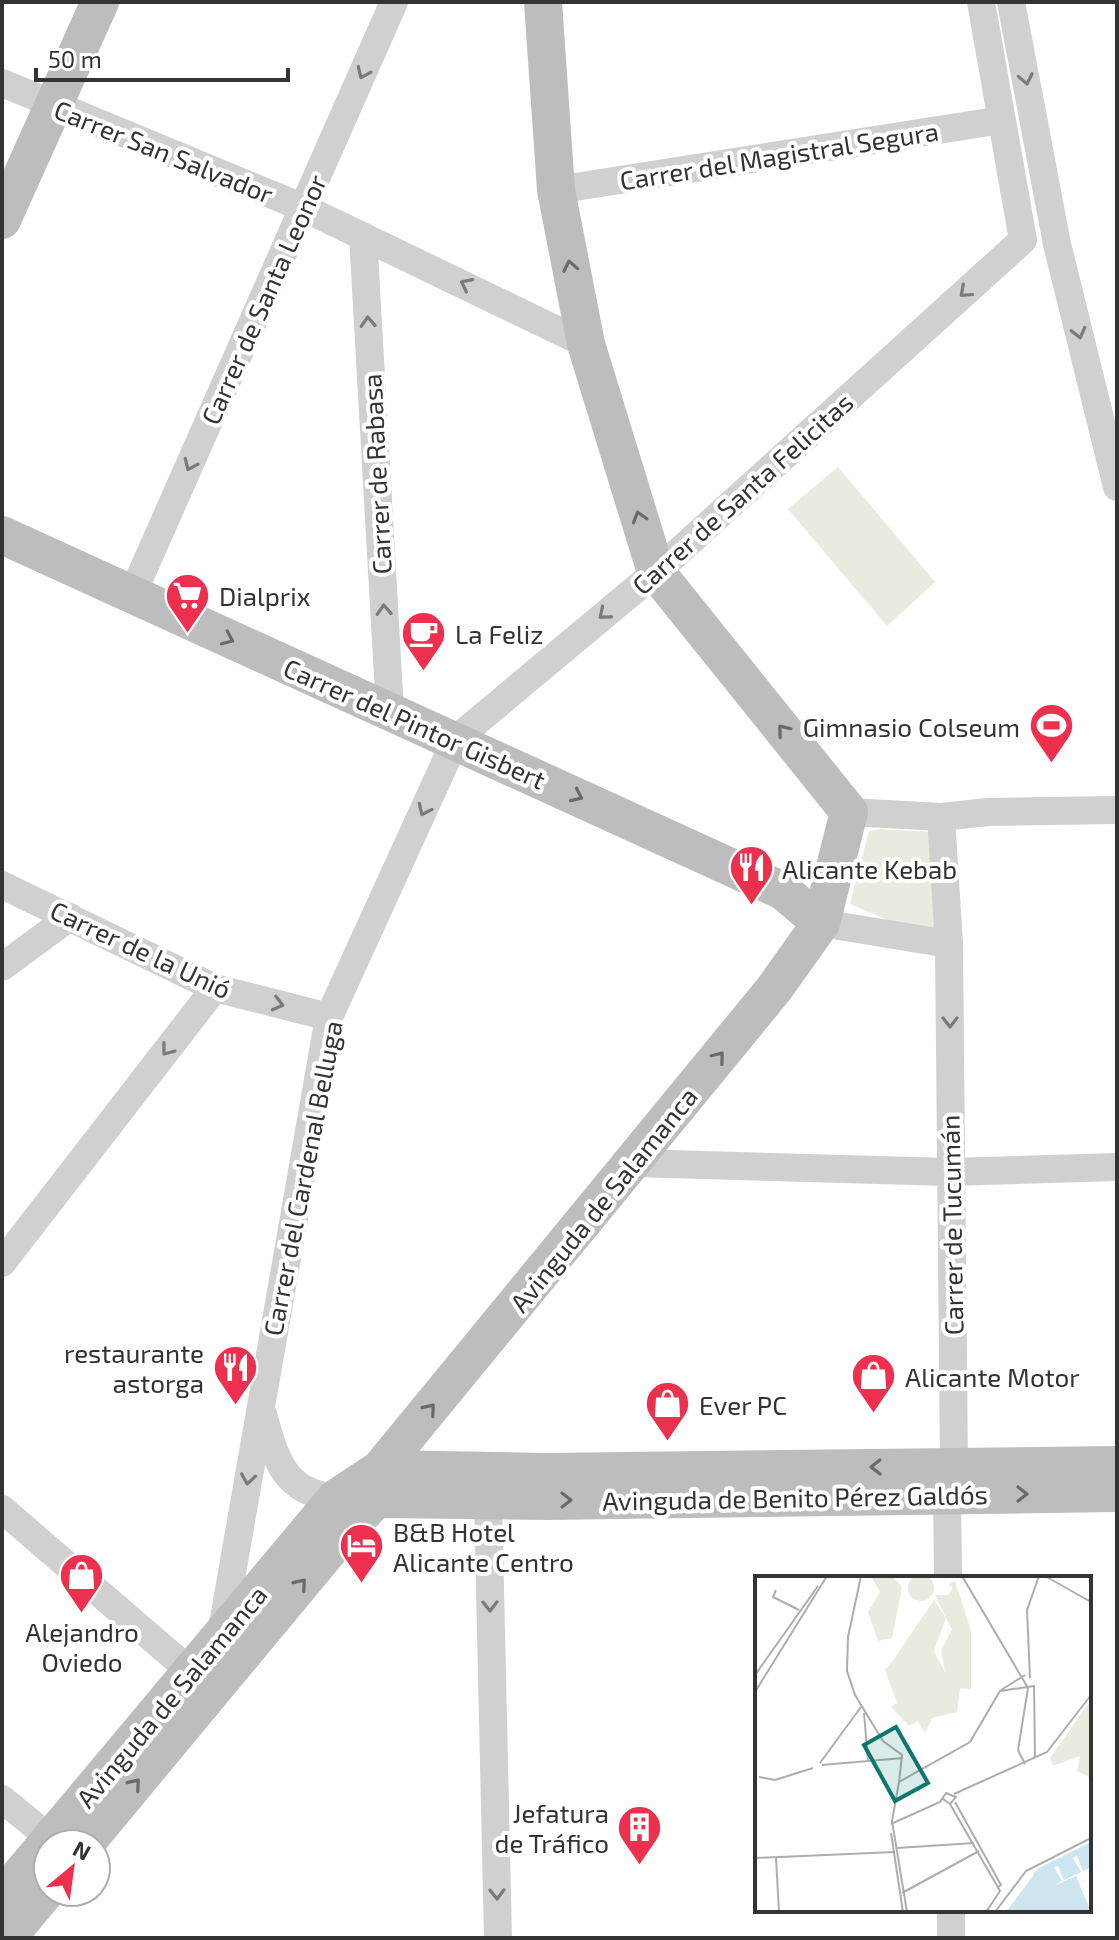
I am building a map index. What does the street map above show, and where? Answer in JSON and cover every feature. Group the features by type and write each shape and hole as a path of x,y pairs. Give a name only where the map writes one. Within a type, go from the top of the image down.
{"street":[{"path":"2,220 100,2"},
{"name":"Carrer de Santa Leonor","path":"132,595 394,2"},
{"path":"543,2 556,190 586,344 656,572 849,812 941,817 988,812 1117,810"},
{"path":"981,2 1002,120"},
{"path":"1011,2 1057,244 1117,487"},
{"name":"Carrer San Salvador","path":"2,83 304,208 586,344"},
{"name":"Carrer del Magistral Segura","path":"556,190 1002,120"},
{"name":"Carrer de Santa Felicitas","path":"456,739 656,572 1023,240 1002,120"},
{"name":"Carrer de Rabasa","path":"363,236 390,712"},
{"name":"Carrer del Pintor Gisbert","path":"2,535 390,712 456,739 783,891 821,923"},
{"name":"Carrer del Cardenal Belluga","path":"220,1638 230,1598 260,1402 329,1017 456,739"},
{"path":"849,812 821,923 949,944"},
{"name":"Carrer de Tucumán","path":"941,817 949,944 950,1172 961,1485 948,1576"},
{"name":"Carrer de la Unió","path":"2,885 215,988 329,1017"},
{"path":"2,967 70,917"},
{"name":"Avinguda de Salamanca","path":"80,1828 334,1544 378,1484 774,989 821,923"},
{"path":"3,1259 215,988"},
{"path":"633,1163 950,1172 1117,1167"},
{"name":"Carrer del Cardenal Belluga","path":"260,1402 275,1460 293,1483 323,1498 336,1498"},
{"name":"Avinguda de Benito Pérez Galdós","path":"378,1484 488,1500 961,1485 1117,1465"},
{"name":"Avinguda de Benito Pérez Galdós","path":"378,1484 545,1472 1117,1493"},
{"name":"Avinguda de Salamanca","path":"78,1828 191,1672 336,1498 378,1484"},
{"path":"488,1500 498,1938"},
{"path":"2,1509 191,1672"},
{"path":"2,1799 47,1828"},
{"name":"Avinguda de Salamanca","path":"2,1897 32,1872"},
{"path":"7,1938 32,1908"},
{"path":"951,1912 951,1938"}],"shaded area":[{"path":"838,467 935,582 887,626 788,509"},
{"path":"869,831 934,832 938,928 895,923 850,904"}],"place":[{"name":"Dialprix","path":"188,634"},
{"name":"La Feliz","path":"424,672"},
{"name":"Gimnasio Colseum","path":"1051,765"},
{"name":"Alicante Kebab","path":"751,907"},
{"name":"restaurante astorga","path":"235,1406"},
{"name":"Alicante Motor","path":"874,1415"},
{"name":"Ever PC","path":"668,1443"},
{"name":"B&B Hotel Alicante Centro","path":"362,1585"},
{"name":"Alejandro Oviedo","path":"82,1615"},
{"name":"Jefatura de Tráfico","path":"640,1866"}]}
